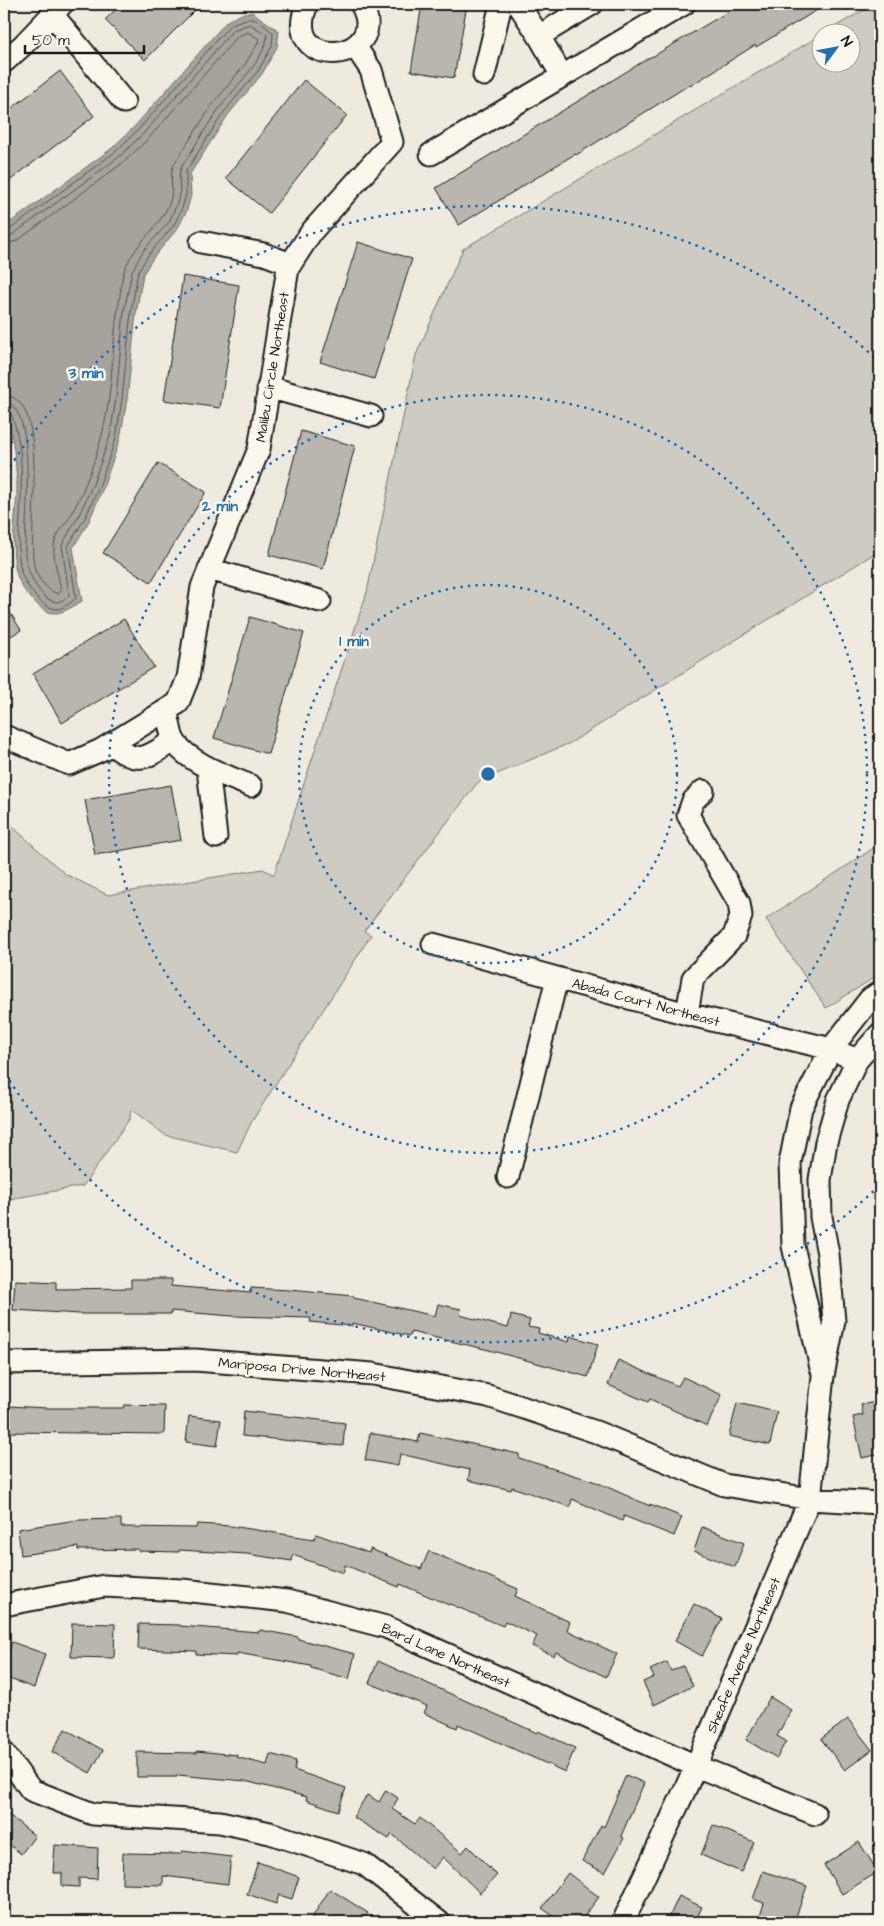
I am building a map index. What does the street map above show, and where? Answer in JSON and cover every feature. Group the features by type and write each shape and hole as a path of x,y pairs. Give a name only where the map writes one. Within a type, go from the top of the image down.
{"street":[{"path":"307,4 302,16 302,27 308,40 315,48 325,53 336,54 347,51 355,46 364,32 366,21 364,5"},
{"path":"484,75 501,4"},
{"path":"518,4 562,76"},
{"path":"539,36 592,4"},
{"path":"431,154 684,4"},
{"path":"4,62 57,9 124,102"},
{"name":"Malibu Circle Northeast","path":"4,736 70,764 112,744 178,703 188,678 202,587 259,448 288,268 312,230 392,142 372,70 355,46"},
{"path":"201,242 264,254 291,264"},
{"path":"268,387 371,416"},
{"path":"209,569 320,602"},
{"path":"166,710 174,740 184,751 208,768 251,786"},
{"path":"112,744 130,758 140,758 155,753 174,740"},
{"path":"208,768 216,837"},
{"path":"687,1014 693,978 734,936 741,916 739,903 688,814 692,802 703,790"},
{"name":"Abada Court Northeast","path":"433,944 687,1014 831,1049 857,1060"},
{"path":"508,1176 557,978"},
{"name":"Sheafe Avenue Northeast","path":"823,1376 793,1246 790,1163 801,1108 831,1049 870,999 880,992"},
{"name":"Sheafe Avenue Northeast","path":"623,1922 696,1766 810,1499 823,1376 834,1321 828,1254 821,1217 820,1180 826,1142 838,1100 857,1060 880,1034"},
{"name":"Mariposa Drive Northeast","path":"4,1363 195,1360 373,1374 488,1396 596,1432 724,1485 810,1499 880,1503"},
{"name":"Bard Lane Northeast","path":"4,1605 104,1586 182,1590 287,1601 386,1627 696,1766 815,1814"},
{"path":"4,1753 31,1790 93,1814 220,1822 270,1834 364,1864 439,1922"}],"shaded area":[{"path":"874,4 880,4 880,550 570,743 478,782 364,931 371,935 252,1121 237,1152 165,1135 131,1109 130,1118 83,1186 4,1200 4,819 65,874 108,895 263,869 274,875 367,592 416,355 463,249 812,40 812,72 862,72 862,22 843,22"},
{"path":"880,844 880,974 826,1008 766,919"}],"water":[{"path":"252,12 279,31 277,47 262,74 228,115 190,174 191,195 187,210 178,228 153,258 143,274 136,313 127,400 120,439 89,521 73,548 82,601 58,613 47,611 41,608 24,590 18,577 13,551 17,482 10,426 4,407 4,227 111,149 135,126 227,21 244,13"}],"building":[{"path":"121,4 201,4 145,60 105,20"},
{"path":"422,4 467,4 454,78 411,71"},
{"path":"741,4 827,4 756,47 755,45 459,225 436,188"},
{"path":"60,71 94,116 4,185 4,114"},
{"path":"304,80 347,115 269,213 226,178"},
{"path":"358,242 412,259 374,379 320,362"},
{"path":"183,276 239,285 220,408 164,400"},
{"path":"301,431 355,446 323,569 269,555"},
{"path":"158,463 206,492 151,582 103,553"},
{"path":"4,603 21,630 4,640"},
{"path":"250,617 304,633 268,754 214,738"},
{"path":"124,619 154,667 62,723 33,674"},
{"path":"171,785 181,840 95,855 85,800"},
{"path":"15,1280 56,1282 56,1289 131,1288 131,1280 171,1280 171,1286 251,1293 251,1288 289,1290 354,1296 354,1298 435,1316 438,1304 461,1309 460,1315 508,1328 511,1315 530,1320 528,1327 539,1329 538,1333 569,1342 570,1336 598,1344 588,1377 489,1350 411,1332 410,1336 352,1323 352,1326 310,1322 311,1318 232,1316 171,1311 171,1314 80,1314 13,1310"},
{"path":"618,1360 678,1386 683,1377 722,1395 707,1426 650,1399 648,1402 608,1385"},
{"path":"880,1401 880,1454 862,1458 853,1417 863,1415 861,1405"},
{"path":"737,1403 777,1412 770,1445 729,1436"},
{"path":"124,1405 165,1406 164,1434 7,1432 7,1406 123,1408"},
{"path":"244,1411 345,1423 343,1446 242,1436"},
{"path":"189,1416 221,1420 217,1446 186,1442"},
{"path":"370,1433 418,1442 420,1433 519,1454 519,1458 596,1482 650,1506 650,1504 682,1517 674,1536 624,1516 622,1521 572,1499 570,1507 512,1487 511,1490 468,1480 470,1470 400,1454 398,1466 365,1460"},
{"path":"121,1519 121,1527 196,1528 197,1524 231,1526 314,1539 316,1534 369,1553 370,1549 421,1569 429,1551 518,1589 515,1596 570,1622 567,1630 617,1654 606,1677 556,1652 554,1656 532,1646 537,1636 505,1621 503,1626 400,1584 399,1587 345,1565 343,1573 293,1555 292,1561 247,1554 179,1550 179,1552 138,1551 138,1549 78,1550 78,1547 21,1555 18,1529 77,1520"},
{"path":"702,1527 744,1543 735,1567 694,1551"},
{"path":"694,1604 722,1619 702,1656 675,1641"},
{"path":"72,1623 115,1624 114,1658 71,1657"},
{"path":"139,1624 180,1625 259,1632 260,1630 298,1637 298,1639 355,1654 349,1679 311,1668 311,1666 237,1653 237,1656 196,1654 196,1651 138,1649"},
{"path":"12,1642 45,1654 34,1688 4,1677 4,1665"},
{"path":"378,1661 537,1733 538,1731 575,1748 565,1772 458,1724 457,1728 424,1713 427,1706 369,1683"},
{"path":"667,1662 671,1671 683,1666 693,1686 654,1705 643,1682 654,1677 650,1670"},
{"path":"770,1697 791,1710 777,1736 786,1741 777,1758 746,1740"},
{"path":"848,1719 872,1750 845,1770 821,1739"},
{"path":"65,1729 103,1750 90,1773 52,1752"},
{"path":"197,1751 237,1755 236,1757 267,1765 270,1754 296,1761 294,1770 346,1788 338,1811 306,1800 307,1797 245,1781 177,1775 177,1777 137,1777 137,1752 197,1753"},
{"path":"626,1775 644,1783 621,1836 624,1838 605,1873 582,1861 601,1825 604,1827"},
{"path":"386,1790 398,1798 392,1809 415,1824 420,1818 462,1853 468,1846 497,1875 480,1893 443,1857 433,1869 392,1834 389,1839 353,1817 367,1795 379,1802"},
{"path":"4,1811 35,1836 21,1854 4,1840"},
{"path":"713,1825 754,1842 741,1872 701,1855"},
{"path":"859,1842 878,1872 842,1894 824,1865"},
{"path":"55,1845 98,1848 97,1879 79,1878 79,1887 62,1886 62,1873 53,1873"},
{"path":"182,1851 231,1857 228,1884 163,1876 163,1885 122,1884 123,1853 181,1854"},
{"path":"258,1862 299,1877 292,1899 279,1895 276,1904 247,1894"},
{"path":"763,1871 807,1886 794,1922 777,1922 760,1916 764,1903 753,1899"},
{"path":"568,1873 599,1897 580,1922 561,1922 542,1908"},
{"path":"330,1889 368,1913 362,1922 309,1922"},
{"path":"679,1896 702,1907 695,1922 667,1922"}]}
